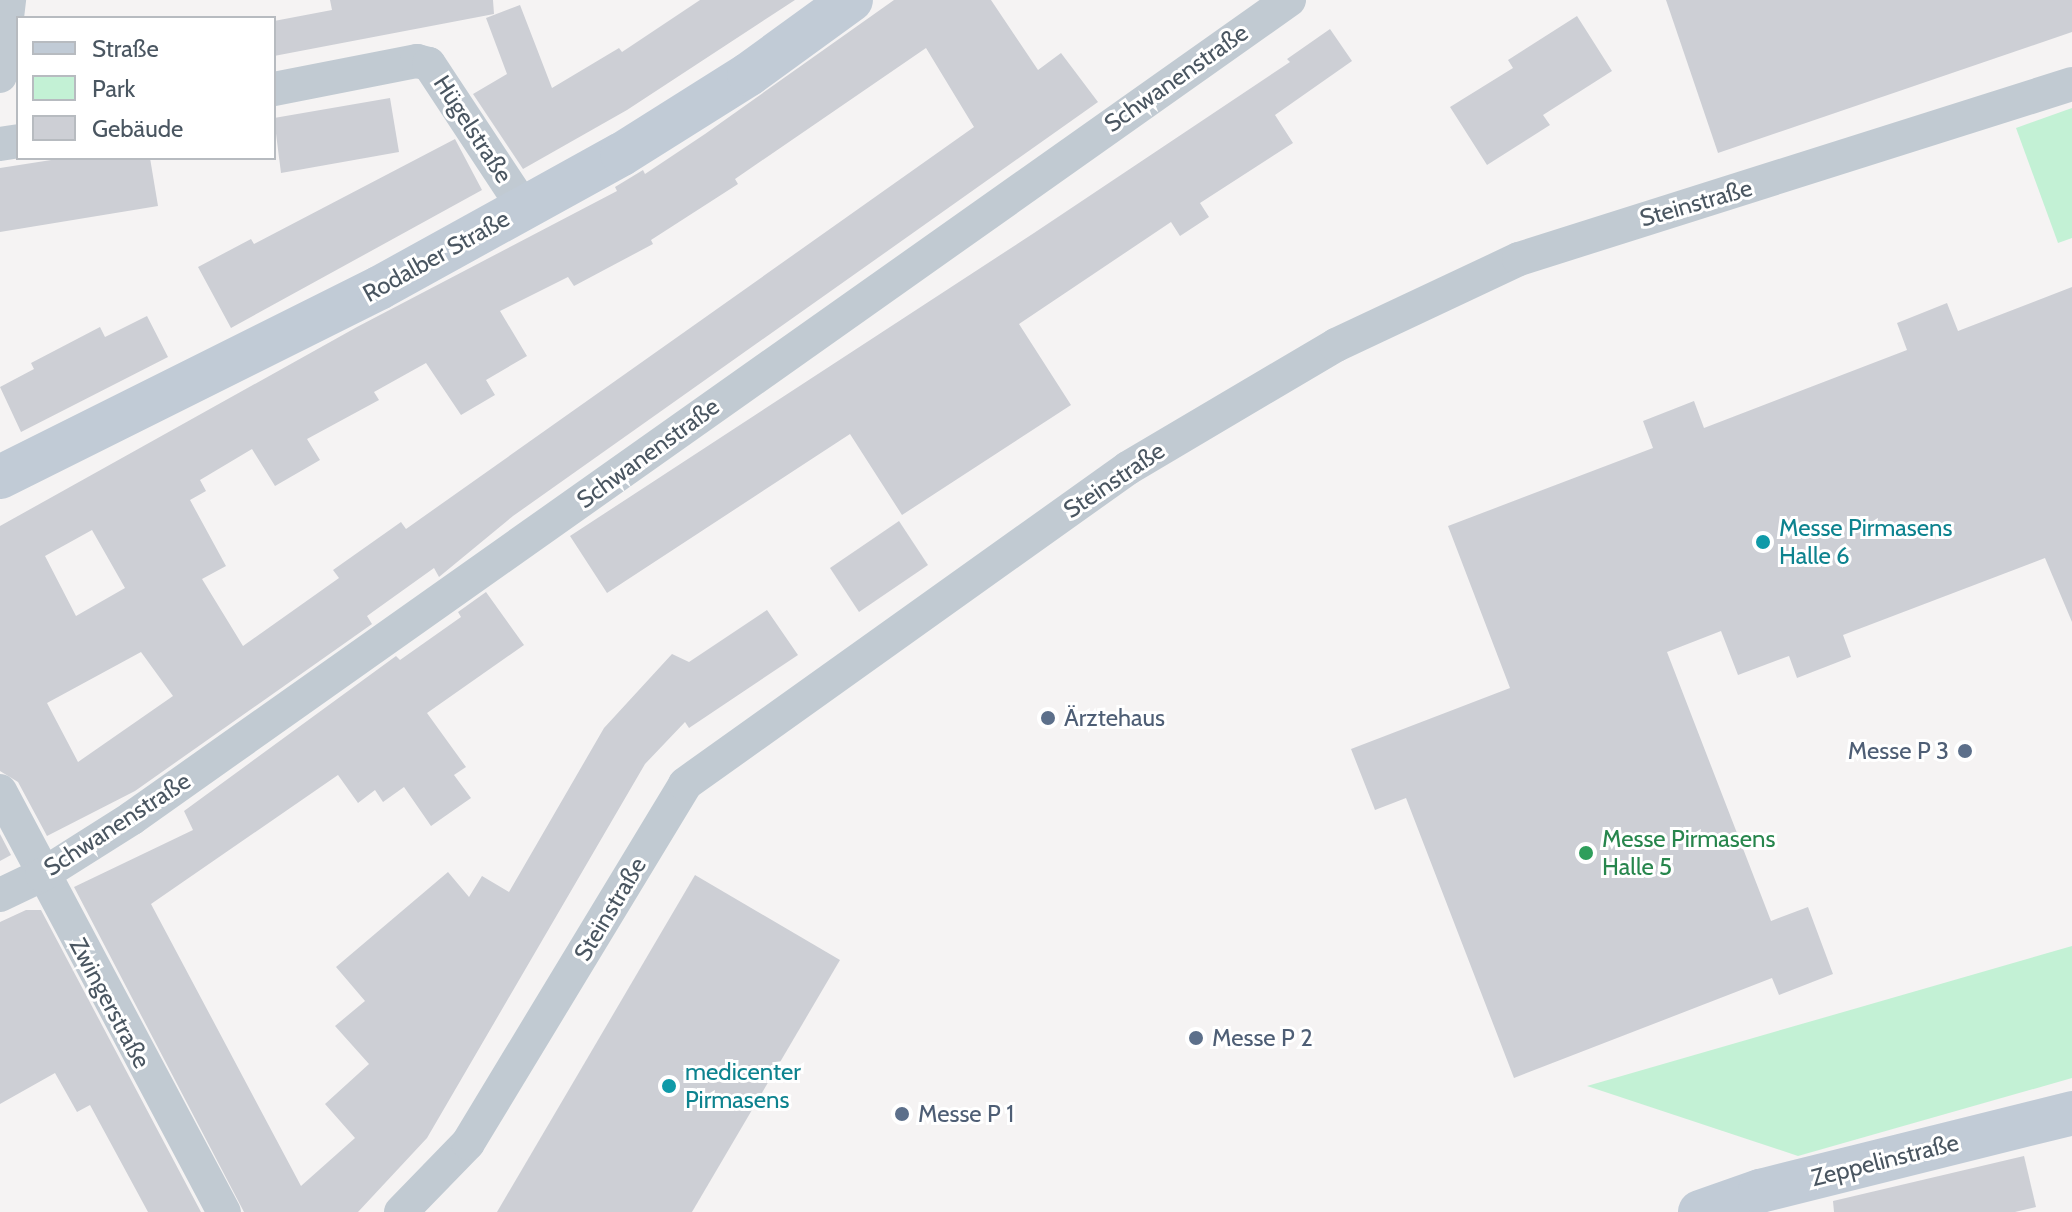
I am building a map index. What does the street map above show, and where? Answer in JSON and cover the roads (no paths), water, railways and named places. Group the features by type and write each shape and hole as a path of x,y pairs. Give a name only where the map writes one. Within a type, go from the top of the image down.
{"main road":[{"name":"Rodalber Straße","path":"0,477 338,308 524,208 682,119 851,0"},
{"name":"Zeppelinstraße","path":"1700,1212 1760,1191 2072,1113"}],"street":[{"path":"0,76 9,0"},
{"name":"Schwanenstraße","path":"0,895 42,875 132,818 1289,0"},
{"name":"Hügelstraße","path":"276,89 417,61 429,64 524,208"},
{"name":"Steinstraße","path":"401,1212 468,1143 685,784 1128,468 1336,345 1519,259 2072,84"},
{"name":"Zwingerstraße","path":"0,791 224,1212"}],"place":[{"name":"Messe Pirmasens Halle 6","path":"1763,542"},
{"name":"Ärztehaus","path":"1048,718"},
{"name":"Messe P 3","path":"1965,751"},
{"name":"Messe Pirmasens Halle 5","path":"1586,853"},
{"name":"Messe P 2","path":"1196,1038"},
{"name":"medicenter Pirmasens","path":"669,1086"},
{"name":"Messe P 1","path":"902,1114"}]}
